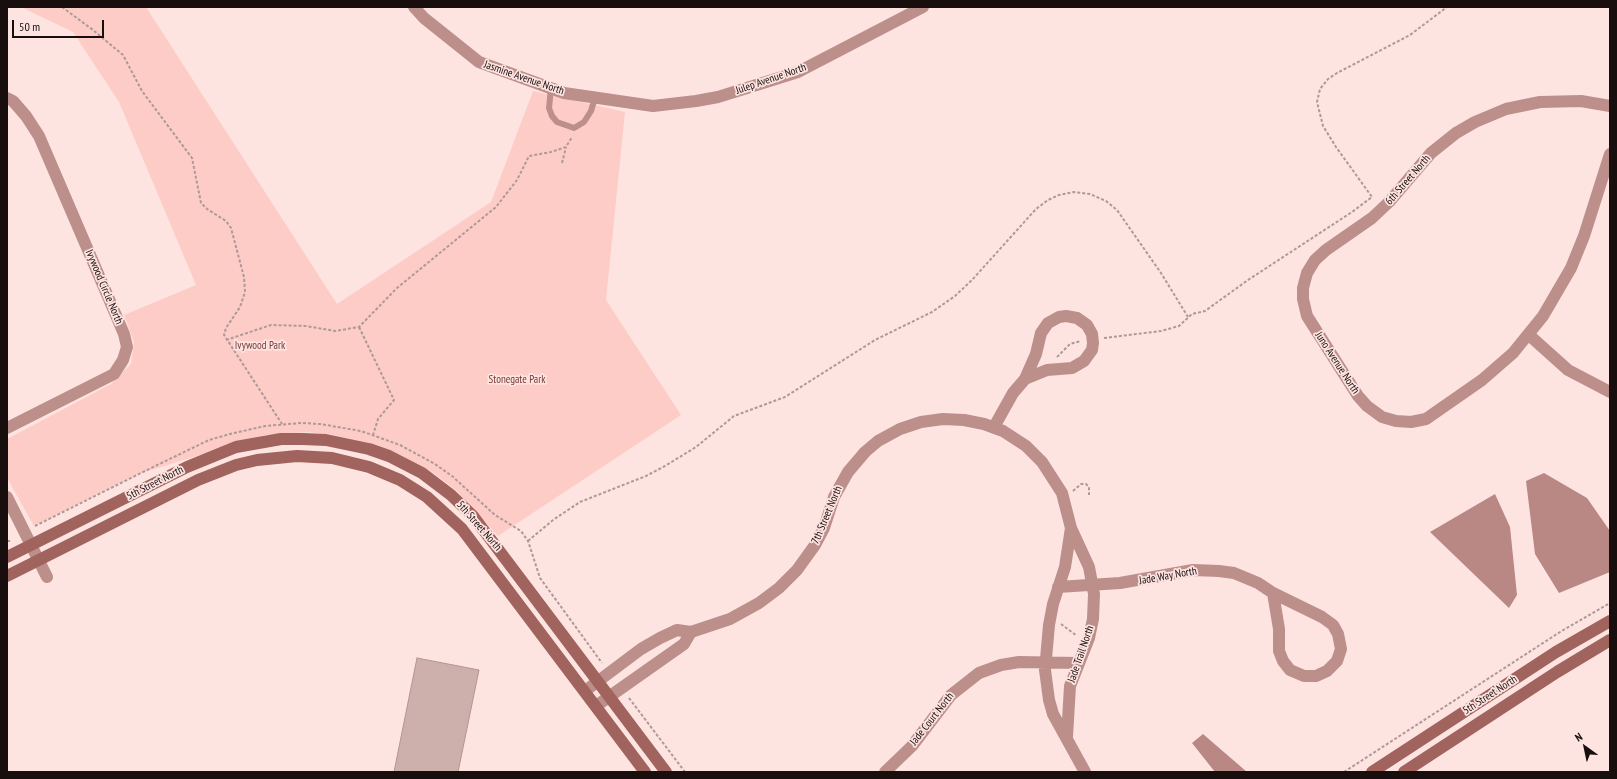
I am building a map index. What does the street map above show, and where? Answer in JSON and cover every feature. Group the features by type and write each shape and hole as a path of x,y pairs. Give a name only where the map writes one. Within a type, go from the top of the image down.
{"street":[{"name":"Jasmine Avenue North","path":"414,7 424,18 479,62 564,93 653,106"},
{"name":"Julep Avenue North","path":"653,106 718,97 798,72 923,7"},
{"name":"Ivywood Circle North","path":"7,98 13,101 26,116 39,136 124,334 127,347 123,360 114,374 7,428"},
{"name":"6th Street North","path":"1310,268 1322,253 1378,212 1431,152 1451,136 1475,122 1506,109 1540,102 1581,101 1610,106"},
{"path":"1610,154 1584,236 1571,268 1551,304 1529,335 1568,370 1610,392"},
{"name":"Juno Avenue North","path":"1310,268 1303,288 1304,305 1307,316 1358,396 1370,409 1386,418 1401,422 1416,421 1435,414 1482,380 1505,361 1529,335"},
{"path":"994,427 1013,394 1025,379 1036,354 1041,333 1048,323 1059,317 1066,316 1077,318 1087,326 1092,334 1092,347 1090,354 1081,364 1072,368 1043,371 1025,379"},
{"name":"7th Street North","path":"584,691 641,649 660,638 677,630 691,632 744,612 766,599 786,582 802,564 815,545 824,528 834,497 848,472 862,455 878,441 907,426 935,420 964,420 994,427"},
{"name":"Jade Trail North","path":"994,427 1026,446 1049,470 1062,493 1071,528 1087,560 1093,586 1094,610 1091,630 1071,679 1068,694 1067,736"},
{"name":"5th Street North","path":"7,557 194,463 236,447 281,439 326,440 347,444 382,454 407,465 437,483 462,505 486,530 666,772"},
{"name":"5th Street North","path":"7,576 198,480 236,465 257,460 297,456 351,462 384,473 415,489 452,518 478,549 645,772"},
{"path":"7,497 47,577"},
{"name":"Jade Trail North","path":"1071,528 1066,563 1048,625 1045,661 1046,680 1052,710 1085,772"},
{"name":"Jade Way North","path":"1058,587 1093,586 1129,582 1178,572 1201,570 1219,571 1241,576 1258,583 1273,594 1322,617 1335,628 1340,638 1341,649 1337,661 1327,671 1316,676 1304,676 1290,670 1283,661 1279,651 1279,629 1273,594"},
{"name":"5th Street North","path":"1372,772 1556,652 1610,621"},
{"path":"596,706 684,644 691,632"},
{"name":"5th Street North","path":"1404,772 1610,640"},
{"name":"Jade Court North","path":"885,772 912,746 948,698 966,681 986,670 1001,665 1019,662 1045,661 1078,663"}],"lane":[{"path":"551,88 549,108 552,116 557,122 574,128 584,122 591,111 595,98"}],"path":[{"path":"62,7 122,55 136,83 192,158 201,203 207,209 226,221 231,228 245,285 244,298 240,307 224,331 226,340 282,424"},
{"path":"1100,339 1168,330 1179,326 1188,317 1194,313 1205,311 1248,280 1346,216 1372,197 1336,147 1323,126 1317,102 1320,89 1332,76 1410,35 1447,7"},
{"path":"562,163 566,146 572,136 574,128"},
{"path":"226,340 272,325 306,326 335,330 359,327 396,288 496,207 517,180 530,156 551,152 566,146"},
{"path":"528,541 553,520 586,499 642,478 665,466 696,447 734,416 785,397 875,340 932,312 955,296 972,280 1036,209 1048,200 1059,195 1074,192 1090,194 1106,201 1117,210 1157,267 1188,317"},
{"path":"359,327 394,400 378,419 373,435"},
{"path":"1052,362 1070,344 1085,340"},
{"path":"34,526 209,440 246,429 282,424 320,424 344,427 373,435 400,445 435,464 458,481 494,515 521,531 528,541 538,574 597,654 603,666"},
{"path":"1070,492 1085,484 1088,486 1089,495"},
{"path":"1344,772 1554,636 1610,603"},
{"path":"1057,621 1081,639"},
{"path":"628,696 685,772"}],"green space":[{"path":"21,7 146,7 337,304 491,202 533,91 625,112 606,300 681,415 498,536 456,490 432,472 388,449 374,444 333,435 308,432 266,435 138,474 34,526 7,478 7,439 111,384 131,364 134,342 124,315 196,285 119,102 73,32"}],"shaded area":[{"path":"1544,473 1587,498 1610,531 1610,572 1559,593 1535,554 1526,481"},
{"path":"1495,494 1510,527 1517,595 1509,608 1430,532"},
{"path":"1203,734 1247,772 1215,772 1192,743"}],"building":[{"path":"417,658 479,670 458,772 394,772"}],"park label":[{"name":"Ivywood Park","path":"260,346"},
{"name":"Stonegate Park","path":"517,380"}]}
